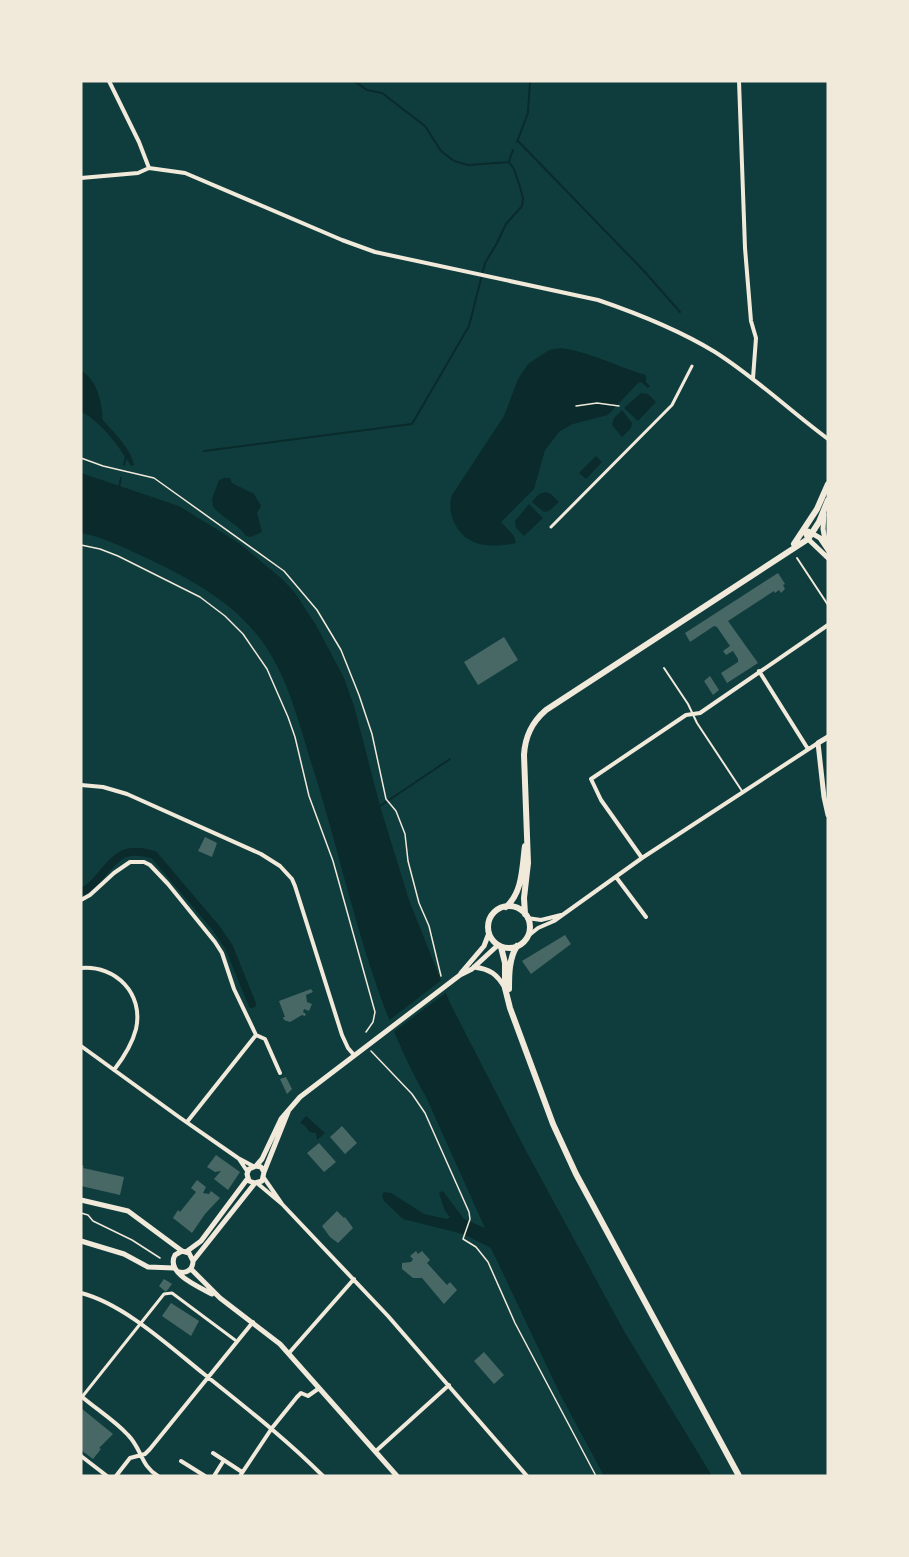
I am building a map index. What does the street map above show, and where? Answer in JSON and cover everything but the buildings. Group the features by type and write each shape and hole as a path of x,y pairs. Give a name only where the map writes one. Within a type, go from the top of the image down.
{"main road":[{"path":"792,547 822,501 828,484"},
{"path":"508,998 510,968 514,951 528,936 529,927 524,898 528,863 525,746 528,732 540,715 810,536 828,500"},
{"path":"526,837 519,887 511,902 492,915 489,921 489,933 499,946 505,963 505,987 508,998 562,1146 739,1476"},
{"path":"506,907 518,909 526,916"},
{"path":"499,946 509,948 517,946"}],"street":[{"path":"109,81 149,168"},
{"path":"739,81 743,226 751,321 756,338 753,378"},
{"path":"81,178 138,173 149,168 184,172 375,252 598,300 628,310 709,348 753,378 828,439"},
{"path":"551,527 672,405 692,366"},
{"path":"825,507 823,529 827,548"},
{"path":"804,530 828,558"},
{"path":"810,536 827,548"},
{"path":"642,858 593,786 591,779 686,716 700,713 828,625"},
{"path":"759,671 808,749"},
{"path":"528,936 538,928 554,921 742,791 828,737"},
{"path":"818,743 828,815"},
{"path":"81,785 103,787 126,794 261,854 280,866 295,886 342,1035 354,1055"},
{"path":"81,900 130,862 144,862 150,865 181,898 222,953 234,989 256,1035 265,1039 280,1073"},
{"path":"616,876 646,917"},
{"path":"526,916 541,920 561,915"},
{"path":"247,1171 262,1159 281,1119 300,1097 466,970 484,946 489,933"},
{"path":"466,970 474,967 499,946"},
{"path":"474,967 492,971 505,987"},
{"path":"81,968 102,969 117,976 129,988 135,1001 138,1016 136,1031 129,1048 114,1070"},
{"path":"187,1122 256,1035"},
{"path":"81,1046 238,1158 261,1167 282,1204"},
{"path":"81,1241 124,1254 148,1267 187,1272 191,1269 193,1261 264,1175 289,1110"},
{"path":"238,1158 247,1171 248,1178 201,1241 184,1252 178,1252 172,1258 176,1270 192,1283 220,1298 271,1336 289,1353 318,1389 397,1476"},
{"path":"248,1178 282,1204 354,1279 527,1476"},
{"path":"81,1200 128,1211 191,1256 193,1261"},
{"path":"191,1269 220,1298"},
{"path":"289,1353 354,1279"},
{"path":"81,1293 114,1307 139,1324 272,1428 323,1476"},
{"path":"158,1476 147,1468 128,1435 82,1396 164,1294 172,1293 236,1341"},
{"path":"116,1476 130,1458 150,1449 253,1322"},
{"path":"376,1451 449,1385"},
{"path":"213,1453 241,1474 272,1428 301,1393 308,1396 318,1389"},
{"path":"81,1456 107,1476"},
{"path":"214,1476 224,1460"},
{"path":"181,1461 205,1476"}],"lane":[{"path":"797,558 828,605"},
{"path":"664,668 742,791"}],"path":[{"path":"576,406 597,403 618,406"},
{"path":"81,458 103,466 154,478 284,571 317,610 341,650 372,734 387,799 396,811 405,834 408,861 419,903 429,926 441,976"},
{"path":"81,545 118,556 200,597 225,616 243,634 267,669 291,727 309,796 333,861 375,1012 373,1022 366,1032"},
{"path":"368,1046 412,1094 425,1113 458,1186 470,1219 463,1239 476,1247 488,1262 515,1323 596,1476"},
{"path":"81,1213 160,1258"}],"water":[{"path":"561,348 583,353 646,375 646,382 650,386 648,388 641,382 638,383 608,415 573,424 560,431 545,450 534,489 501,522 514,536 516,543 489,545 473,541 459,531 454,522 450,509 452,495 504,416 518,379 528,364 549,350"},
{"path":"81,370 94,384 101,406 102,419 125,446 134,465 131,466 103,429 81,411"},
{"path":"641,393 648,394 656,402 638,421 624,408"},
{"path":"622,410 632,423 631,428 622,437 612,425 614,418"},
{"path":"596,456 602,462 586,479 579,473"},
{"path":"81,473 179,506 239,543 282,579 295,593 316,625 344,678 354,706 380,806 409,900 450,1003 525,1149 624,1331 712,1476 604,1476 561,1396 491,1248 463,1234 403,1219 384,1201 382,1195 384,1192 391,1193 424,1214 447,1219 450,1217 445,1211 439,1193 443,1191 464,1219 485,1228 388,1017 360,933 297,716 280,671 252,629 224,603 192,581 158,563 111,542 81,533"},
{"path":"230,478 232,483 254,494 261,506 257,513 262,532 251,537 246,536 213,507 212,499 219,480"},
{"path":"546,492 559,502 549,511 544,512 532,502 539,494"},
{"path":"529,504 543,518 524,536 516,528 515,521"},
{"path":"306,1116 325,1133 317,1140 316,1133 310,1132 300,1123"}],"pier":[{"path":"443,979 448,991 392,1033 387,1022"}],"waterway":[{"path":"204,451 412,424 469,326 485,263 506,224 522,206 523,198 520,187 509,162 468,165 454,161 441,151 425,126 382,93 367,90 354,81"},
{"path":"517,142 528,113 530,81"},
{"path":"518,141 644,271 680,312"},
{"path":"509,161 513,150"},
{"path":"124,465 126,456"},
{"path":"119,487 121,478"},
{"path":"380,806 450,759"},
{"path":"81,892 92,885 120,856 134,852 154,855 216,928 229,947 252,1004"}]}
